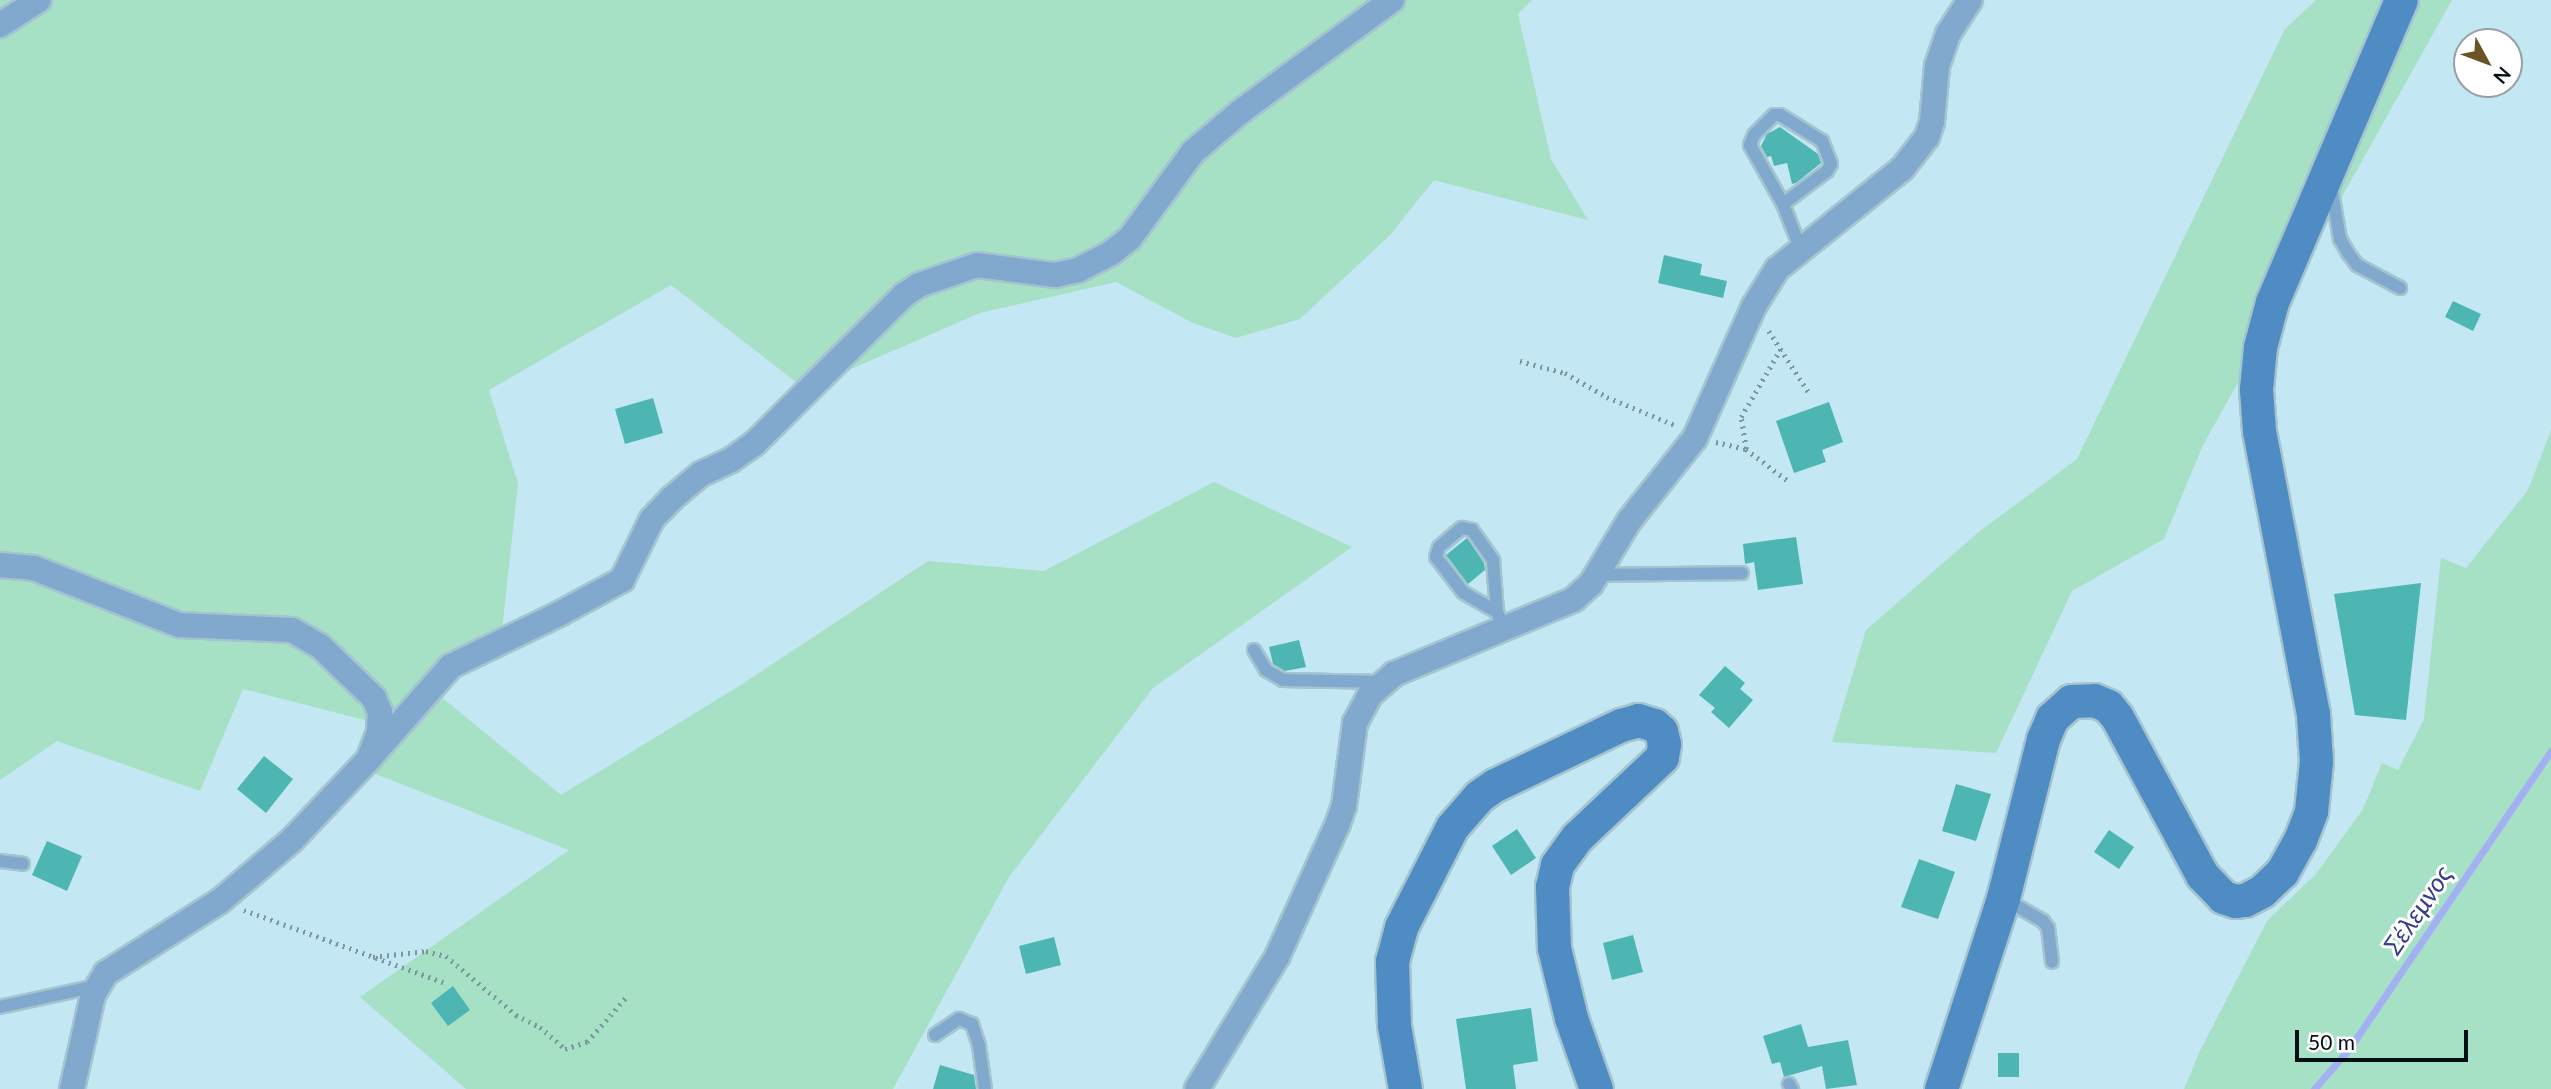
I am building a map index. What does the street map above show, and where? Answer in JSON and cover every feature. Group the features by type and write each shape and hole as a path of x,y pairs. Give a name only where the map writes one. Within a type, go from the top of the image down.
{"main road":[{"path":"1941,1089 2003,898 2043,740 2060,708 2082,698 2108,706 2117,716 2202,875 2223,897 2235,901 2245,900 2262,891 2282,872 2300,840 2311,811 2315,774 2314,714 2259,432 2256,389 2260,347 2272,302 2401,0"},
{"path":"1405,1089 1394,1025 1392,961 1401,927 1452,827 1479,796 1495,785 1621,725 1644,721 1661,731 1664,744 1662,757 1577,837 1557,865 1552,886 1554,948 1571,1018 1596,1089"}],"street":[{"path":"0,25 39,0"},
{"path":"72,1089 96,986 106,973 220,901 292,840 368,760 451,666 622,580 652,519 671,499 701,474 731,460 754,444 904,295 919,285 969,267 996,265 1055,275 1077,270 1111,253 1130,238 1193,152 1240,111 1392,0"},
{"path":"1197,1089 1277,957 1300,908 1344,806 1358,716 1370,695 1394,674 1501,620 1573,600 1597,575 1629,521 1695,438 1754,306 1777,269 1902,169 1916,154 1927,137 1932,122 1937,66 1948,34 1970,0"},
{"path":"0,565 34,568 179,625 279,628 302,634 320,646 374,698 381,723 368,760"}],"lane":[{"path":"1783,204 1828,171 1831,164 1822,141 1780,115 1774,116 1754,135 1750,145 1783,204 1801,250"},
{"path":"2328,168 2340,239 2348,253 2357,265 2400,288"},
{"path":"1462,528 1472,530 1493,560 1501,620 1463,592 1436,556 1439,547 1462,528"},
{"path":"1597,575 1742,573"},
{"path":"1254,650 1266,670 1283,680 1383,682"},
{"path":"0,861 23,864"},
{"path":"2003,898 2043,921 2048,928 2052,961"},
{"path":"0,1007 96,986"},
{"path":"935,1035 959,1019 972,1024 979,1046 985,1089"}],"path":[{"path":"1754,306 1809,393"},
{"path":"1746,449 1741,417 1780,350"},
{"path":"1520,361 1565,373 1607,397 1683,428 1695,438 1746,449 1788,481"},
{"path":"220,901 443,982"},
{"path":"373,957 426,951 446,956 516,1016 540,1027 565,1049 587,1042 628,995"}],"green space":[{"path":"0,0 1532,0 1518,14 1551,159 1588,220 1434,180 1390,235 1300,319 1236,338 1193,323 1116,282 980,313 805,389 671,285 489,390 518,484 499,657 434,691 561,795 741,685 928,561 1044,571 1214,482 1352,547 1153,688 1009,877 893,1089 466,1089 360,997 569,850 373,773 373,722 243,689 200,791 57,741 0,780"},
{"path":"2316,0 2452,0 2203,445 2164,539 2072,591 1996,753 1832,742 1866,630 1980,531 2077,459 2285,29"},
{"path":"2551,430 2551,1089 2184,1089 2200,1051 2267,921 2316,874 2363,809 2382,763 2398,770 2424,719 2441,558 2466,568 2528,490"}],"building":[{"path":"1780,127 1818,154 1821,163 1792,184 1787,163 1774,166 1771,156 1767,157 1761,146 1767,134"},
{"path":"1664,255 1702,264 1700,275 1727,281 1723,298 1658,283"},
{"path":"2453,301 2481,314 2473,331 2445,317"},
{"path":"653,398 663,433 625,444 615,409"},
{"path":"1829,402 1843,442 1822,450 1826,462 1794,473 1776,421"},
{"path":"1796,537 1803,584 1758,590 1754,562 1745,564 1743,544"},
{"path":"1467,538 1484,563 1485,570 1468,584 1446,555"},
{"path":"2421,583 2406,720 2355,715 2334,594"},
{"path":"1299,640 1306,667 1285,671 1273,664 1269,647"},
{"path":"1725,666 1745,683 1740,689 1753,700 1729,728 1711,712 1715,708 1699,695"},
{"path":"264,756 293,779 266,813 237,789"},
{"path":"1956,784 1991,794 1976,841 1942,831"},
{"path":"1517,829 1536,858 1511,875 1492,846"},
{"path":"2109,830 2134,847 2119,869 2094,852"},
{"path":"47,841 82,856 67,891 32,875"},
{"path":"1919,859 1955,872 1938,919 1901,907"},
{"path":"1633,935 1643,972 1612,980 1603,943"},
{"path":"1054,937 1061,965 1026,974 1019,946"},
{"path":"453,986 470,1010 448,1026 431,1003"},
{"path":"1531,1008 1538,1061 1513,1065 1516,1089 1466,1089 1456,1019"},
{"path":"1801,1024 1808,1047 1848,1040 1857,1085 1826,1089 1822,1066 1784,1077 1780,1062 1772,1064 1763,1036"},
{"path":"1998,1053 2019,1053 2019,1077 1998,1077"},
{"path":"940,1065 974,1075 976,1089 933,1089"}],"waterway":[{"name":"Σέλεμνος","path":"2314,1089 2349,1049 2551,751"}]}
